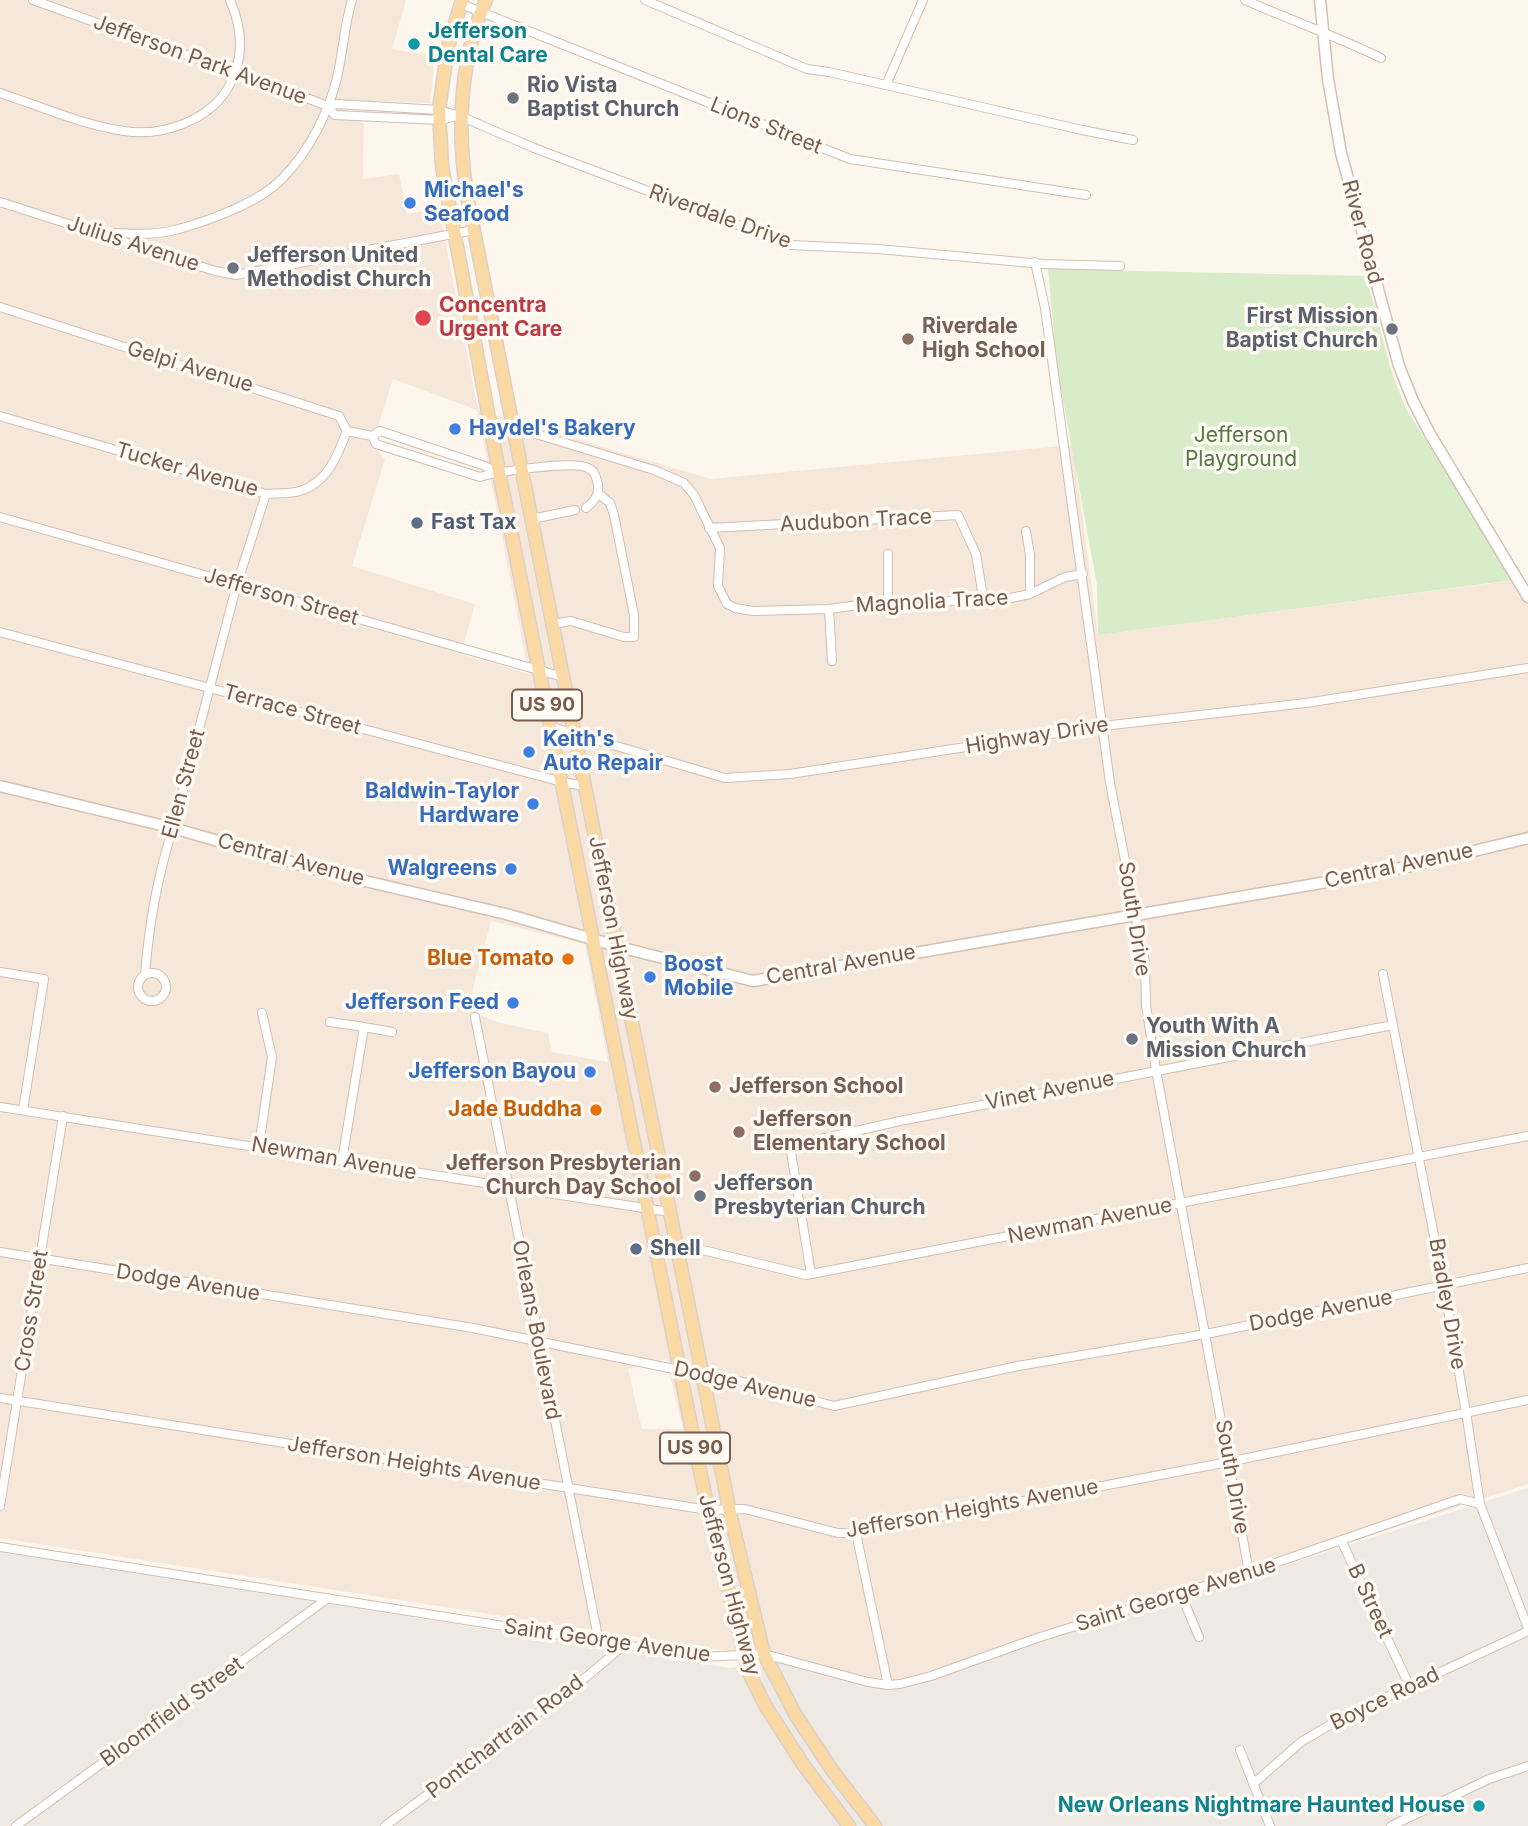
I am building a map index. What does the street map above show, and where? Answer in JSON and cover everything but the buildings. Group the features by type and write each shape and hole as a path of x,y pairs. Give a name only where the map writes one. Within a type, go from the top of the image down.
{"main road":[{"name":"River Road","path":"1320,0 1328,79 1341,153 1399,366 1430,434 1528,597"},
{"name":"Jefferson Highway","path":"462,2 448,47 440,115 442,166 497,472 541,670 708,1510 750,1675 777,1725 849,1826"},
{"name":"Jefferson Highway","path":"484,6 470,44 460,116 461,156 674,1243 729,1510 764,1654 795,1714 870,1824"},
{"name":"Central Avenue","path":"0,786 173,828 318,870 506,914 754,981 1411,866 1528,838"}],"street":[{"name":"Jefferson Park Avenue","path":"33,0 327,106 337,104 460,116"},
{"path":"0,93 126,132 149,132 183,124 206,112 221,99 236,73 242,50 236,13 230,0"},
{"path":"99,232 139,234 175,230 243,204 272,188 291,169 317,129 327,106 335,87 352,0"},
{"path":"645,0 807,69 1133,140"},
{"path":"668,10 673,0"},
{"path":"886,85 923,0"},
{"path":"1245,0 1309,28 1323,30 1381,58"},
{"name":"Lions Street","path":"462,2 484,6 850,159 1086,195"},
{"name":"Riverdale Drive","path":"460,116 534,148 791,245 1120,266"},
{"name":"Julius Avenue","path":"0,202 215,271 236,275 474,230"},
{"name":"South Drive","path":"1035,262 1045,308 1110,783 1145,963 1146,1005 1156,1070 1249,1573"},
{"name":"Gelpi Avenue","path":"0,307 340,416 347,431 372,436 380,431 497,472"},
{"name":"Tucker Avenue","path":"0,416 266,494 299,491 313,484 336,459 347,431"},
{"path":"513,427 654,470 684,483 694,495 720,548 718,586 727,604 753,611 829,609"},
{"name":"Gelpi Avenue","path":"372,436 376,444 480,477 497,472 572,464 588,467 595,474 598,493"},
{"path":"553,624 570,621 624,637 634,637 634,615 621,543 610,503 598,493 586,509"},
{"name":"Ellen Street","path":"145,975 152,902 237,584 266,494"},
{"path":"531,519 575,510"},
{"name":"Audubon Trace","path":"709,528 958,515 976,554 983,597"},
{"name":"Jefferson Street","path":"0,517 563,677"},
{"path":"1026,531 1030,555 1030,594"},
{"path":"888,554 888,601"},
{"name":"Magnolia Trace","path":"832,661 829,609 888,601 928,604 983,597 1006,599 1030,594 1065,577 1083,574"},
{"name":"Terrace Street","path":"0,632 585,786"},
{"name":"Highway Drive","path":"552,727 724,778 790,774 1103,726 1306,703 1528,668"},
{"path":"0,972 44,979 23,1110"},
{"name":"Bradley Drive","path":"1383,974 1444,1287 1480,1504 1528,1630"},
{"path":"259,1146 272,1057 262,1013"},
{"name":"Orleans Boulevard","path":"475,1017 598,1642"},
{"path":"330,1022 392,1032"},
{"name":"Vinet Avenue","path":"811,1274 790,1146 900,1121 1393,1025"},
{"path":"342,1161 364,1027"},
{"name":"Newman Avenue","path":"0,1107 668,1212"},
{"name":"Cross Street","path":"0,1501 63,1116"},
{"name":"Newman Avenue","path":"653,1238 761,1265 811,1274 1528,1136"},
{"name":"Dodge Avenue","path":"0,1252 537,1340 679,1370 701,1371 834,1406 1018,1366 1206,1334 1528,1268"},
{"name":"Jefferson Heights Avenue","path":"0,1398 708,1510 746,1509 838,1533 856,1533 1228,1462 1528,1400"},
{"name":"Saint George Avenue","path":"0,1548 701,1657 764,1654 888,1685 931,1676 1037,1638 1249,1573 1461,1499 1480,1504"},
{"path":"856,1533 888,1685"},
{"name":"B Street","path":"1342,1542 1410,1687"},
{"path":"1180,1592 1199,1637"},
{"name":"Bloomfield Street","path":"16,1826 328,1598"},
{"name":"Boyce Road","path":"1253,1784 1301,1742 1338,1720 1528,1630"},
{"name":"Pontchartrain Road","path":"386,1826 565,1693 623,1646"},
{"path":"1240,1750 1270,1826"},
{"path":"1391,1826 1489,1779 1528,1766"}],"shaded area":[{"path":"0,0 406,0 392,49 435,57 430,103 335,100 364,123 363,179 399,174 407,214 439,208 478,410 711,479 1073,445 1098,635 1524,579 1528,587 1528,1484 931,1680 899,1688 872,1686 728,1651 0,1538","holes":["393,379 477,410 529,674 461,654 475,604 352,566 385,459 372,445","491,921 585,944 608,1062 552,1052 548,1033 501,1023 467,1011","666,1359 683,1429 642,1429 628,1369"]},
{"path":"1528,1488 1528,1826 0,1826 0,1551 730,1668 776,1661 872,1686 899,1688"}],"green space":[{"name":"Jefferson Playground","path":"1048,269 1366,276 1391,370 1405,407 1513,580 1098,635 1097,585 1057,367"}],"place":[{"name":"Jefferson Dental Care","path":"414,44"},
{"name":"Rio Vista Baptist Church","path":"513,98"},
{"name":"Michael's Seafood","path":"410,203"},
{"name":"Jefferson United Methodist Church","path":"233,268"},
{"name":"Concentra Urgent Care","path":"423,318"},
{"name":"First Mission Baptist Church","path":"1392,329"},
{"name":"Riverdale High School","path":"908,339"},
{"name":"Haydel's Bakery","path":"455,429"},
{"name":"Fast Tax","path":"417,523"},
{"name":"Keith's Auto Repair","path":"529,752"},
{"name":"Baldwin-Taylor Hardware","path":"533,804"},
{"name":"Walgreens","path":"511,869"},
{"name":"Blue Tomato","path":"568,959"},
{"name":"Boost Mobile","path":"650,977"},
{"name":"Jefferson Feed","path":"513,1003"},
{"name":"Youth With A Mission Church","path":"1132,1039"},
{"name":"Jefferson Bayou","path":"590,1072"},
{"name":"Jefferson School","path":"715,1087"},
{"name":"Jade Buddha","path":"596,1110"},
{"name":"Jefferson Elementary School","path":"739,1132"},
{"name":"Jefferson Presbyterian Church Day School","path":"695,1176"},
{"name":"Jefferson Presbyterian Church","path":"700,1196"},
{"name":"Shell","path":"636,1249"},
{"name":"New Orleans Nightmare Haunted House","path":"1479,1806"}]}
